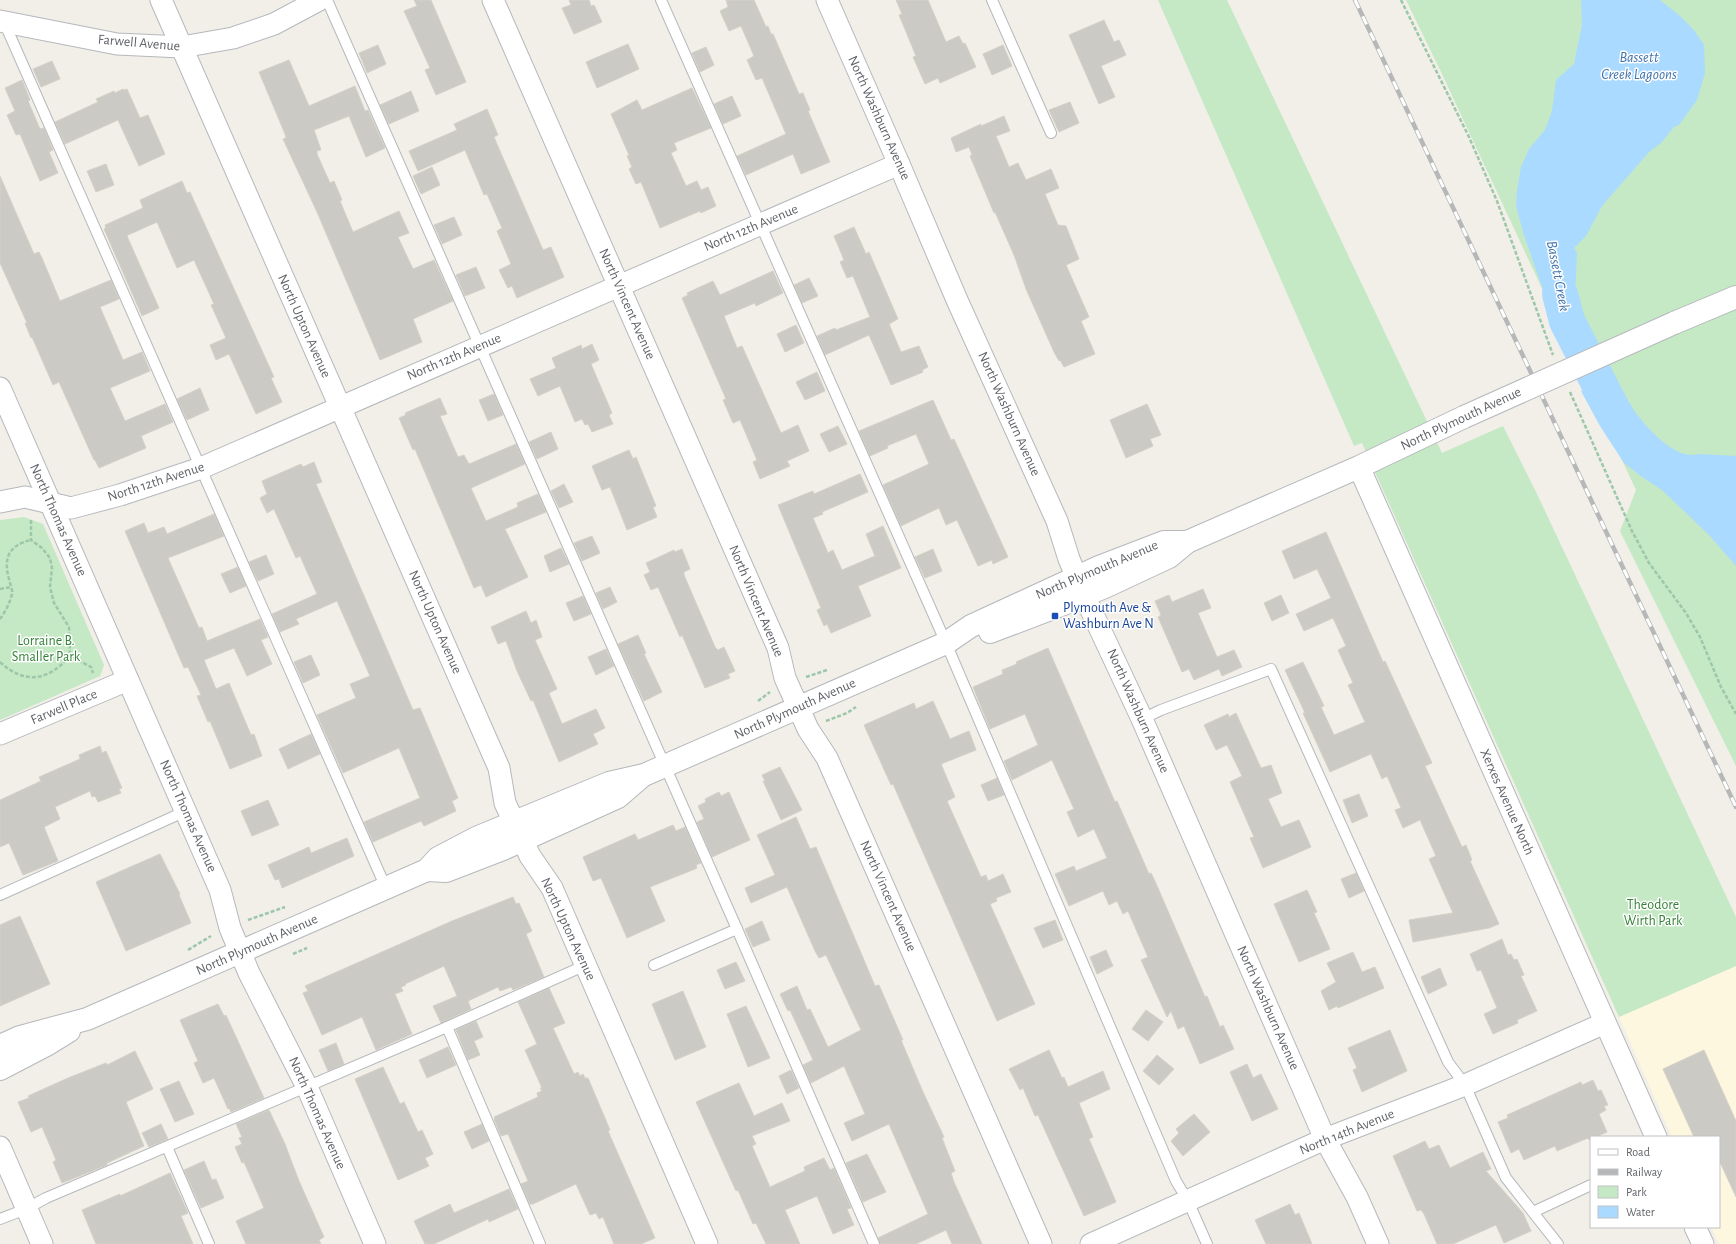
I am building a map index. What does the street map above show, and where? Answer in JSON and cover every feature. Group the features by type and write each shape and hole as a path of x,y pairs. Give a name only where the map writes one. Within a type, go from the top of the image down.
{"street":[{"name":"North Upton Avenue","path":"161,0 499,768 505,802 530,856 552,888 707,1244"},
{"name":"Farwell Avenue","path":"1,19 116,44 182,47 233,38 274,24 319,0"},
{"name":"North Vincent Avenue","path":"493,0 778,648 785,678 798,708 810,735 826,758 1041,1244"},
{"name":"North Washburn Avenue","path":"827,0 957,300 1057,521 1069,559 1142,719 1325,1140 1357,1198 1378,1244"},
{"name":"North 12th Avenue","path":"0,502 25,497 71,508 120,495 201,468 340,406 899,164"},
{"name":"North Plymouth Avenue","path":"0,1046 20,1037 87,1019 428,870 446,871 519,831 618,797 644,775 946,643 974,638 1081,586 1169,557 1187,542 1359,467 1464,417 1674,323 1736,297"},
{"name":"North Thomas Avenue","path":"0,388 50,504 66,535 220,890 228,922 240,952 307,1087 375,1244"},
{"name":"Xerxes Avenue North","path":"1359,467 1656,1136"},
{"name":"Farwell Place","path":"0,734 128,680"},
{"name":"North Plymouth Avenue","path":"0,1069 48,1044 87,1019"},
{"name":"North 14th Avenue","path":"1091,1244 1325,1140 1465,1085 1605,1024"},
{"path":"0,1147 42,1244"},
{"path":"1695,1228 1702,1244"}],"lane":[{"path":"327,0 737,929 874,1244"},
{"path":"661,0 946,643 1176,1181 1188,1201 1207,1244"},
{"path":"992,0 1051,133"},
{"path":"1,19 386,888"},
{"path":"1142,719 1161,710 1271,669 1448,1062 1465,1085 1506,1178 1558,1244"},
{"path":"0,895 186,811"},
{"path":"654,965 737,929"},
{"path":"0,1219 447,1027 586,965"},
{"path":"447,1027 540,1244"},
{"path":"167,1147 209,1244"},
{"path":"1534,1212 1590,1185"}],"path":[{"path":"30,515 32,528 31,540"},
{"path":"0,619 13,593 8,574 7,557 14,548 31,540"},
{"path":"0,662 16,674 31,678 46,675 60,668 70,656 68,627 54,603 50,587 52,568 50,558 42,548 31,540"},
{"path":"0,590 11,587"},
{"path":"70,656 91,667 95,677"}],"shaded area":[{"path":"1736,966 1736,1244 1719,1244 1711,1228 1720,1228 1720,1136 1672,1136 1619,1017"}],"green space":[{"name":"Theodore Wirth Park","path":"1158,0 1227,0 1442,453 1503,426 1537,494 1736,917 1736,966 1619,1017 1362,443 1354,446"},
{"path":"1406,0 1736,0 1736,766 1620,531 1636,490"},
{"name":"Lorraine B. Smaller Park","path":"24,517 43,524 104,665 100,676 0,720 0,520"}],"water":[{"name":"Bassett Creek Lagoons","path":"1581,0 1660,0 1680,16 1694,30 1704,45 1705,73 1697,100 1679,125 1674,127 1661,143 1649,152 1602,206 1586,236 1574,248 1577,253 1574,295 1578,305 1580,324 1587,335 1564,345 1553,319 1523,232 1516,206 1521,167 1529,149 1545,130 1552,111 1556,80 1574,64 1582,25"},
{"path":"1612,378 1648,428 1673,449 1686,454 1736,456 1736,566 1710,536 1662,490 1624,463 1600,426 1581,391"}],"building":[{"path":"414,0 431,0 466,82 436,95 425,70 430,68 404,11 417,6"},
{"path":"569,0 589,0 591,6 594,5 602,22 574,34 562,8 571,5"},
{"path":"726,0 754,0 766,27 768,26 771,34 773,34 799,94 803,93 810,110 808,111 830,162 801,174 793,154 746,175 737,156 786,134 762,78 756,80 747,60 754,56 741,26 729,31 720,11 728,7"},
{"path":"896,0 928,0 946,42 959,36 963,44 965,43 976,67 940,83 938,78 925,84 913,57 916,56 899,15 902,14"},
{"path":"1104,20 1114,42 1119,40 1126,55 1101,66 1115,97 1099,104 1069,35"},
{"path":"628,44 639,69 597,88 586,62"},
{"path":"378,45 386,64 367,73 359,53"},
{"path":"1003,45 1012,66 992,75 983,54"},
{"path":"706,47 714,65 700,72 692,53"},
{"path":"289,60 309,106 355,86 365,111 368,110 385,148 366,157 349,116 314,130 321,150 317,151 317,154 330,183 334,181 342,200 340,201 353,232 399,211 409,233 398,237 413,269 434,260 453,301 413,319 422,342 380,360 317,212 283,139 286,138 285,134 259,72"},
{"path":"52,61 60,79 41,87 33,69"},
{"path":"22,80 30,100 28,101 40,129 44,128 53,150 49,152 58,173 40,181 20,134 16,135 7,115 15,111 5,88"},
{"path":"692,88 711,128 674,143 677,150 671,153 686,186 697,181 701,190 708,187 716,206 660,228 641,182 636,184 629,169 632,167 627,156 629,155 611,114 637,100 642,110"},
{"path":"123,89 127,89 140,118 148,115 165,154 139,166 118,120 65,144 55,122 98,102 96,99 114,91 115,93"},
{"path":"411,91 419,111 389,124 380,105"},
{"path":"732,96 741,116 723,124 714,104"},
{"path":"1070,102 1079,123 1059,132 1049,110"},
{"path":"487,109 498,135 494,137 543,250 551,247 564,277 517,298 512,286 508,288 499,270 511,264 497,231 502,228 487,194 484,195 465,150 418,171 409,151 457,130 454,124"},
{"path":"1004,116 1010,131 996,136 1009,167 1018,163 1026,180 1051,169 1059,188 1045,194 1058,225 1066,226 1079,259 1066,265 1089,317 1081,321 1095,354 1064,367 1054,352 1026,289 1014,255 995,212 994,213 970,156 972,155 969,147 956,152 951,138 981,124 981,126"},
{"path":"106,164 114,185 96,192 87,171"},
{"path":"432,167 440,185 421,194 413,176"},
{"path":"0,176 34,254 39,252 60,301 111,280 119,299 100,307 123,360 142,352 150,371 110,388 125,421 165,404 173,422 141,436 146,448 99,468 59,382 53,385 32,337 31,338 25,323 27,323 0,263"},
{"path":"182,181 187,193 190,192 274,377 271,378 282,402 256,414 229,354 216,360 210,345 226,338 211,305 214,304 194,260 177,268 157,222 127,236 159,308 142,316 104,229 106,228 105,225 143,208 140,200"},
{"path":"454,217 462,235 442,244 434,225"},
{"path":"854,227 866,254 869,252 898,319 889,324 901,352 919,346 928,367 922,370 923,372 921,373 891,385 869,335 825,355 817,336 835,328 836,330 870,317 853,276 847,278 840,262 844,260 834,236"},
{"path":"476,267 485,288 465,296 456,275"},
{"path":"773,271 783,293 756,306 755,303 724,316 737,348 742,346 781,433 798,425 809,451 787,461 790,466 760,479 753,462 757,460 740,420 733,423 723,400 726,399 682,298 688,295 687,293 713,281 720,295"},
{"path":"809,278 818,296 802,303 794,285"},
{"path":"796,325 804,343 785,352 777,334"},
{"path":"592,344 599,360 591,364 612,413 609,415 613,424 592,432 588,424 585,425 582,419 575,422 560,386 538,396 530,379 556,368 552,358 581,345 582,349"},
{"path":"817,372 825,391 805,400 796,382"},
{"path":"200,388 209,410 187,420 177,399"},
{"path":"494,394 503,415 488,421 479,400"},
{"path":"440,398 447,414 440,416 458,457 464,455 469,464 516,444 525,464 471,488 486,521 518,507 517,503 538,494 546,512 505,529 528,577 486,597 481,585 474,588 415,449 413,450 399,418 406,415 405,413"},
{"path":"933,400 951,440 954,439 1008,557 993,564 992,560 978,566 957,520 946,525 939,508 901,526 883,485 929,464 916,434 887,446 888,448 870,456 859,431"},
{"path":"1147,404 1161,435 1150,439 1153,446 1126,458 1110,420"},
{"path":"838,426 847,444 829,452 820,434"},
{"path":"551,432 558,449 537,459 529,442"},
{"path":"629,450 633,459 636,457 656,506 653,507 657,517 627,530 610,487 602,490 592,466"},
{"path":"314,462 322,482 316,484 413,710 420,708 458,798 452,801 456,811 424,826 421,821 373,842 364,822 420,798 399,748 343,773 317,715 356,698 350,684 370,676 337,601 296,619 299,624 280,632 272,614 317,594 300,556 296,558 274,509 267,513 260,498 267,494 262,481 301,464 303,467"},
{"path":"860,474 868,492 822,512 823,514 813,518 828,553 833,550 842,570 875,556 866,534 883,526 901,568 858,586 871,616 831,633 827,624 824,626 817,610 821,608 778,505 813,491 814,494"},
{"path":"564,484 573,502 559,508 551,491"},
{"path":"214,514 224,536 168,558 199,628 202,627 207,641 260,619 268,637 261,640 272,664 247,676 234,648 204,660 216,689 229,683 251,735 254,734 262,756 230,769 210,721 208,722 197,696 201,695 188,667 184,668 125,531 144,523 148,533 164,527 167,534"},
{"path":"1326,532 1383,662 1385,661 1432,763 1425,766 1462,847 1466,845 1472,860 1470,861 1499,924 1489,928 1413,942 1409,920 1453,913 1429,859 1436,856 1420,820 1403,828 1395,810 1401,808 1387,776 1382,779 1371,754 1330,772 1303,713 1305,713 1285,670 1303,662 1324,706 1321,707 1334,735 1365,722 1348,685 1353,683 1338,650 1346,646 1333,618 1304,631 1296,614 1331,598 1317,569 1294,579 1282,551"},
{"path":"592,536 600,553 582,561 574,543"},
{"path":"561,548 569,564 550,572 544,556"},
{"path":"682,549 690,569 684,572 684,575 715,647 718,650 724,647 735,671 728,674 730,678 705,688 682,635 680,637 658,587 651,590 644,575 650,572 646,563 674,550 675,552"},
{"path":"933,549 942,571 925,578 915,557"},
{"path":"266,555 274,574 258,581 249,562"},
{"path":"238,567 246,586 230,593 221,574"},
{"path":"610,587 617,602 603,609 596,593"},
{"path":"1203,589 1211,608 1198,613 1217,657 1234,650 1242,667 1222,676 1219,669 1194,680 1189,669 1182,672 1158,617 1161,615 1155,601 1169,595 1172,602"},
{"path":"1281,595 1289,613 1272,621 1264,603"},
{"path":"583,596 591,614 574,621 566,603"},
{"path":"526,611 531,623 536,620 542,637 535,640 557,689 549,693 562,724 596,709 605,728 593,734 598,744 559,762 533,700 531,701 517,671 506,641 498,644 491,627"},
{"path":"638,635 646,653 644,654 662,692 644,701 618,644"},
{"path":"1048,648 1115,802 1117,801 1149,874 1151,873 1155,881 1205,997 1207,996 1220,1027 1223,1025 1234,1049 1200,1064 1184,1026 1178,1029 1171,1011 1167,1017 1141,960 1148,957 1128,911 1123,914 1117,901 1109,905 1103,891 1069,906 1055,874 1074,866 1076,871 1107,858 1094,829 1078,837 1067,812 1074,809 1052,760 1012,780 1004,761 1038,745 1025,714 990,729 973,687 1003,674 1002,670 1017,664 1016,662"},
{"path":"606,649 614,666 596,675 588,657"},
{"path":"311,655 320,675 303,683 294,662"},
{"path":"933,701 950,739 969,731 976,750 941,764 955,797 947,801 981,877 986,875 988,881 1003,874 1011,892 996,898 997,901 990,904 1035,1004 997,1021 893,784 891,785 864,725 914,703 916,709"},
{"path":"1236,713 1261,768 1271,765 1282,793 1268,799 1281,827 1299,820 1311,847 1263,868 1250,838 1254,837 1230,782 1242,776 1227,745 1216,750 1204,725 1228,714 1229,717"},
{"path":"311,734 320,754 288,769 279,749"},
{"path":"100,746 102,753 106,751 122,788 119,789 121,793 98,802 95,796 92,797 90,791 55,807 60,819 44,827 58,861 23,875 9,843 0,847 0,800 41,781 39,777 80,759 79,755"},
{"path":"780,767 802,810 781,820 763,781 765,781 762,775"},
{"path":"997,778 1004,795 988,801 981,785"},
{"path":"719,792 721,796 729,792 750,840 712,857 697,822 704,819 698,806 706,802 705,799"},
{"path":"1359,794 1368,816 1352,823 1343,800"},
{"path":"268,800 279,825 252,836 241,811"},
{"path":"796,817 810,849 816,847 875,986 879,985 903,1040 901,1040 944,1137 942,1138 955,1171 951,1173 954,1182 982,1244 952,1244 946,1230 916,1244 880,1244 878,1238 928,1214 889,1124 852,1141 844,1123 865,1114 844,1066 811,1083 803,1065 813,1060 790,1010 788,1011 780,994 797,986 807,1010 810,1009 828,1047 861,1030 826,955 819,958 815,951 787,887 751,903 745,888 775,875 757,835"},
{"path":"673,825 676,831 685,827 701,863 696,865 697,868 695,869 650,887 665,921 627,938 601,878 593,881 583,857 635,834 638,840"},
{"path":"347,838 354,856 282,888 279,879 275,880 268,865 309,847 311,853"},
{"path":"160,854 180,894 179,895 191,923 126,951 96,882"},
{"path":"1356,873 1364,891 1349,898 1341,879"},
{"path":"1307,890 1317,912 1314,913 1330,949 1299,962 1274,904"},
{"path":"513,897 516,904 519,903 532,931 526,934 544,977 513,990 511,987 500,991 498,987 468,1001 471,1009 441,1023 433,1006 457,996 444,966 405,984 406,985 401,987 403,991 395,994 412,1034 376,1050 362,1017 322,1035 303,993 308,991 305,986 452,921"},
{"path":"20,916 50,984 0,1006 0,925"},
{"path":"1055,920 1063,940 1043,948 1034,928"},
{"path":"762,921 770,940 753,947 745,929"},
{"path":"1502,939 1508,955 1511,954 1514,960 1517,959 1524,975 1521,976 1537,1011 1517,1020 1518,1023 1493,1034 1484,1014 1497,1008 1481,970 1477,971 1470,954"},
{"path":"1106,950 1113,966 1097,974 1090,957"},
{"path":"1353,952 1362,972 1375,967 1384,988 1338,1008 1337,1006 1329,1010 1321,991 1336,982 1327,963"},
{"path":"736,962 745,981 725,989 717,970"},
{"path":"1440,968 1447,985 1428,994 1421,977"},
{"path":"549,988 565,1023 553,1028 574,1074 578,1072 580,1076 583,1074 585,1078 588,1078 610,1130 608,1131 655,1238 641,1244 614,1244 603,1217 599,1219 596,1213 590,1215 576,1184 530,1204 521,1184 528,1181 508,1134 501,1136 494,1119 494,1117 538,1097 537,1093 542,1091 525,1050 537,1044 518,1002"},
{"path":"683,991 706,1047 675,1060 652,1004"},
{"path":"218,1004 224,1016 226,1015 264,1098 231,1112 229,1108 228,1109 214,1078 203,1083 194,1063 198,1061 180,1020"},
{"path":"746,1006 770,1058 748,1067 727,1014"},
{"path":"1146,1010 1163,1022 1148,1041 1132,1029"},
{"path":"476,1021 483,1037 474,1041 480,1055 468,1060 456,1030"},
{"path":"1390,1030 1407,1071 1362,1092 1353,1070 1357,1068 1348,1048"},
{"path":"336,1043 344,1064 328,1071 319,1050"},
{"path":"448,1047 456,1065 427,1078 419,1060"},
{"path":"1049,1050 1062,1078 1064,1077 1068,1087 1103,1071 1110,1089 1079,1103 1093,1137 1089,1139 1116,1202 1084,1216 1038,1115 1035,1116 1023,1088 1020,1090 1009,1069"},
{"path":"1704,1050 1736,1121 1736,1197 1720,1162 1720,1136 1694,1136 1663,1069"},
{"path":"135,1051 153,1089 126,1102 144,1146 107,1163 107,1165 62,1183 53,1162 56,1160 42,1127 31,1132 18,1102 68,1078 106,1063 107,1065"},
{"path":"1157,1055 1174,1069 1159,1085 1143,1071"},
{"path":"1247,1064 1253,1078 1261,1074 1278,1109 1252,1121 1230,1072"},
{"path":"383,1067 400,1104 404,1102 418,1132 422,1130 433,1154 425,1158 429,1166 398,1180 355,1079"},
{"path":"791,1070 799,1088 787,1094 779,1076"},
{"path":"1593,1080 1598,1091 1601,1090 1608,1105 1604,1106 1606,1110 1599,1114 1607,1132 1598,1136 1590,1136 1589,1140 1588,1138 1557,1151 1555,1146 1524,1160 1519,1149 1511,1153 1498,1122 1508,1118 1507,1115 1581,1082 1582,1085"},
{"path":"179,1081 194,1114 175,1122 160,1089"},
{"path":"739,1083 754,1116 782,1103 790,1121 752,1136 756,1144 752,1146 770,1187 805,1171 804,1167 824,1158 830,1170 834,1168 851,1208 847,1209 854,1225 833,1234 817,1196 785,1210 800,1244 766,1244 756,1223 753,1224 738,1190 736,1191 696,1102"},
{"path":"269,1110 324,1237 319,1240 321,1244 246,1244 236,1221 264,1208 244,1162 242,1163 235,1147 242,1144 239,1138 242,1137 236,1124"},
{"path":"1194,1114 1210,1132 1183,1156 1171,1141 1179,1133 1176,1129"},
{"path":"161,1124 168,1139 149,1147 142,1133"},
{"path":"482,1124 489,1141 472,1149 464,1132"},
{"path":"1425,1141 1429,1149 1439,1145 1450,1168 1483,1152 1491,1169 1486,1171 1523,1213 1531,1231 1504,1243 1496,1225 1453,1244 1437,1244 1424,1214 1421,1210 1417,1211 1393,1156"},
{"path":"867,1154 886,1192 863,1202 846,1163"},
{"path":"204,1161 212,1180 216,1179 224,1198 201,1208 184,1170"},
{"path":"170,1173 188,1213 181,1216 193,1244 96,1244 82,1210 120,1194 120,1196"},
{"path":"509,1189 518,1209 489,1222 488,1219 434,1244 425,1244 414,1221 450,1204 454,1213"},
{"path":"1290,1204 1295,1215 1299,1213 1312,1244 1266,1244 1255,1220"}],"waterway":[{"name":"Bassett Creek","path":"1560,294 1567,321 1622,426"}],"railway":[{"path":"1355,0 1736,807"}],"place":[{"name":"Plymouth Ave & Washburn Ave N","path":"1055,616"}]}
